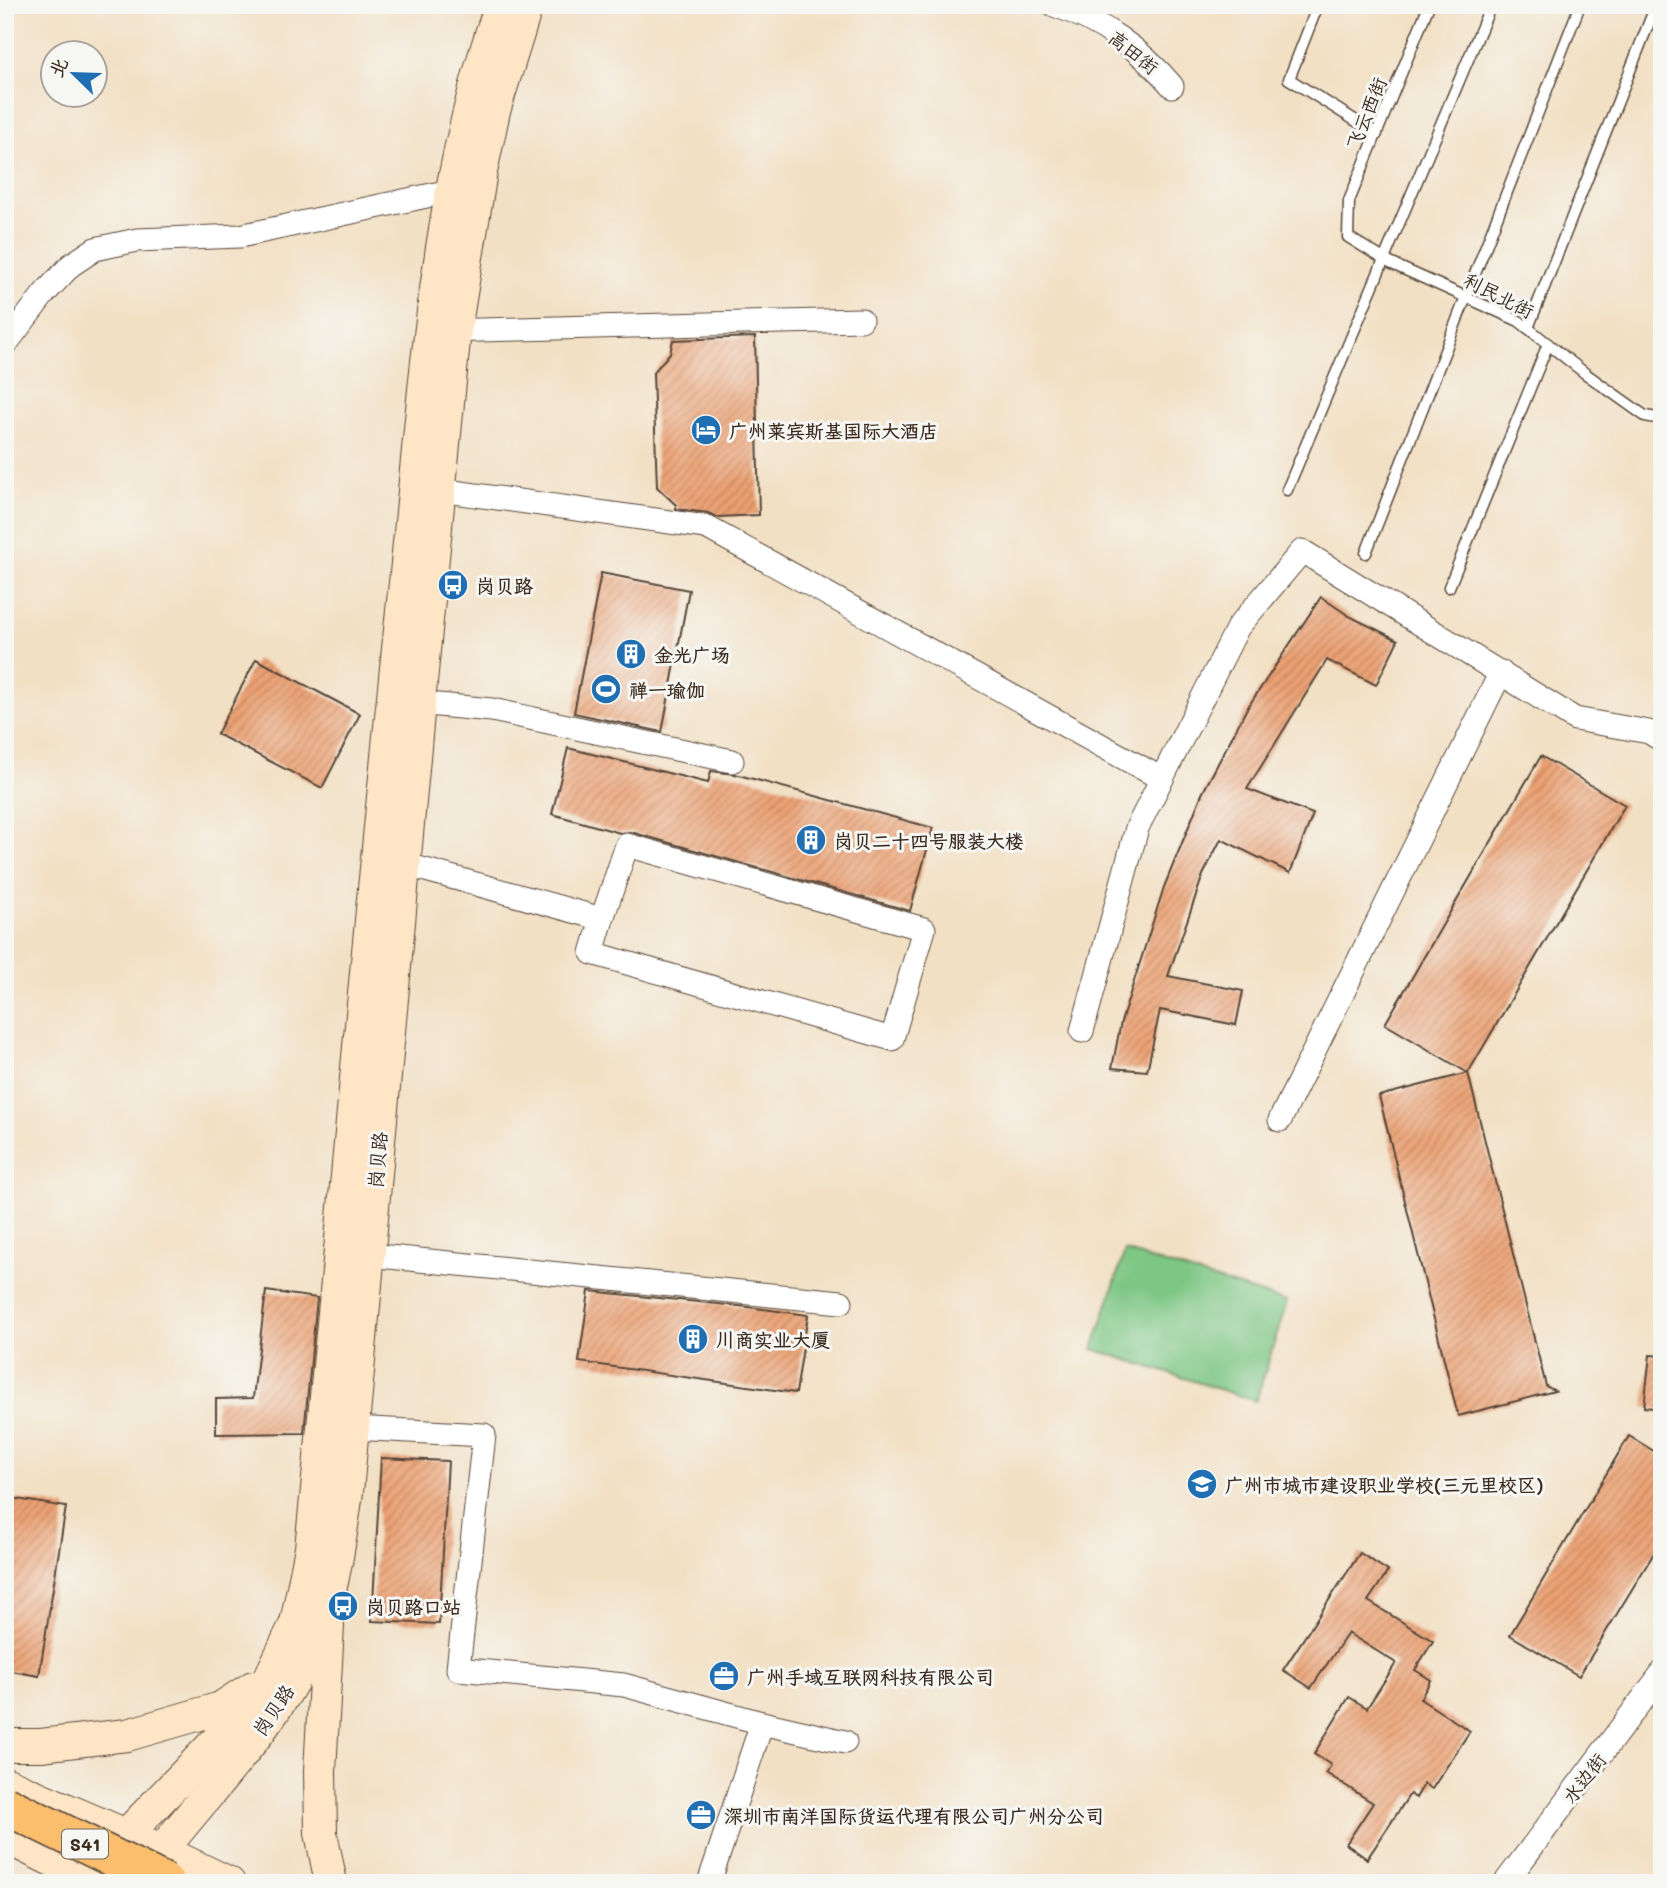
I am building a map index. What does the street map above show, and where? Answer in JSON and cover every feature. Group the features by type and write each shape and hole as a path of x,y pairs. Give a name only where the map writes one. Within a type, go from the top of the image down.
{"highway":[{"name":"S41","path":"5,1805 163,1866"}],"main road":[{"name":"岗贝路","path":"94,1882 126,1835 228,1729 271,1675 296,1623 311,1548 406,702 444,331 465,187 466,128 501,5"},
{"name":"岗贝路","path":"465,187 497,100 527,5"},
{"name":"岗贝路","path":"138,1883 163,1866 285,1694 307,1656 331,1589 347,1492 404,864 406,702"},
{"path":"331,1589 320,1771 321,1833 331,1883"},
{"path":"5,1745 41,1745 127,1735 221,1708 271,1675"},
{"path":"5,1783 126,1835 163,1866 229,1883"},
{"path":"5,1837 94,1882"}],"street":[{"name":"高田街","path":"1054,5 1111,33 1153,64 1172,86"},
{"path":"5,345 71,265 95,249 137,240 240,236 465,187"},
{"path":"444,331 861,320"},
{"path":"427,488 706,527 1162,779"},
{"path":"1082,1031 1137,828 1238,627 1302,551 1575,719 1649,732 1662,740"},
{"path":"1280,1120 1501,672"},
{"path":"406,702 492,710 732,761"},
{"path":"627,845 924,929 892,1039 592,953 602,919 627,845"},
{"path":"404,864 602,919"},
{"path":"369,1255 841,1302"},
{"path":"353,1428 484,1435 458,1669 624,1685 762,1723 845,1742"},
{"name":"水边街","path":"1505,1883 1662,1673"},
{"path":"709,1883 762,1723"}],"lane":[{"path":"1318,5 1289,79 1377,134"},
{"name":"飞云西街","path":"1348,237 1349,201 1429,5"},
{"path":"1287,490 1491,5"},
{"path":"1366,553 1580,5"},
{"path":"1528,328 1656,5"},
{"name":"利民北街","path":"1348,237 1384,259 1519,321 1644,416 1662,419"},
{"path":"1449,587 1548,344"}],"green space":[{"path":"1125,1251 1287,1302 1256,1401 1093,1349"}],"building":[{"name":"广州莱宾斯基国际大酒店","path":"755,337 759,515 717,517 708,513 676,509 676,505 657,487 653,373 670,353 673,340"},
{"name":"金光广场","path":"601,573 689,590 662,732 574,713"},
{"path":"1321,597 1349,616 1398,640 1376,685 1327,660 1247,789 1313,814 1290,873 1221,839 1203,875 1168,976 1243,991 1236,1025 1160,1010 1147,1071 1112,1068 1121,1022 1164,887 1202,794 1246,710"},
{"path":"256,659 360,714 322,788 217,734"},
{"name":"岗贝二十四号服装大楼","path":"568,748 708,783 711,771 735,774 933,828 910,911 631,832 620,833 552,814"},
{"path":"1541,756 1625,805 1468,1073 1385,1024"},
{"path":"1468,1073 1546,1386 1555,1391 1458,1416 1379,1096"},
{"path":"266,1291 317,1298 304,1433 216,1434 216,1399 253,1398"},
{"name":"川商实业大厦","path":"589,1291 808,1315 796,1393 579,1362"},
{"path":"1650,1355 1662,1356 1662,1409 1644,1407"},
{"path":"1629,1436 1662,1456 1662,1540 1579,1676 1510,1635"},
{"path":"381,1458 448,1461 439,1624 372,1621"},
{"path":"5,1497 66,1507 39,1676 5,1670"},
{"path":"1360,1553 1388,1571 1368,1601 1433,1641 1415,1670 1431,1680 1420,1699 1470,1731 1432,1789 1424,1784 1416,1798 1410,1794 1367,1859 1346,1844 1373,1803 1326,1773 1331,1765 1314,1754 1349,1697 1367,1708 1396,1663 1348,1633 1311,1688 1283,1670"}],"place":[{"name":"广州莱宾斯基国际大酒店","path":"706,430"},
{"name":"岗贝路","path":"453,585"},
{"name":"金光广场","path":"631,654"},
{"name":"禅一瑜伽","path":"606,689"},
{"name":"岗贝二十四号服装大楼","path":"811,840"},
{"name":"川商实业大厦","path":"693,1339"},
{"name":"广州市城市建设职业学校(三元里校区)","path":"1202,1484"},
{"name":"岗贝路口站","path":"343,1606"},
{"name":"广州手域互联网科技有限公司","path":"724,1676"},
{"name":"深圳市南洋国际货运代理有限公司广州分公司","path":"701,1815"}]}
